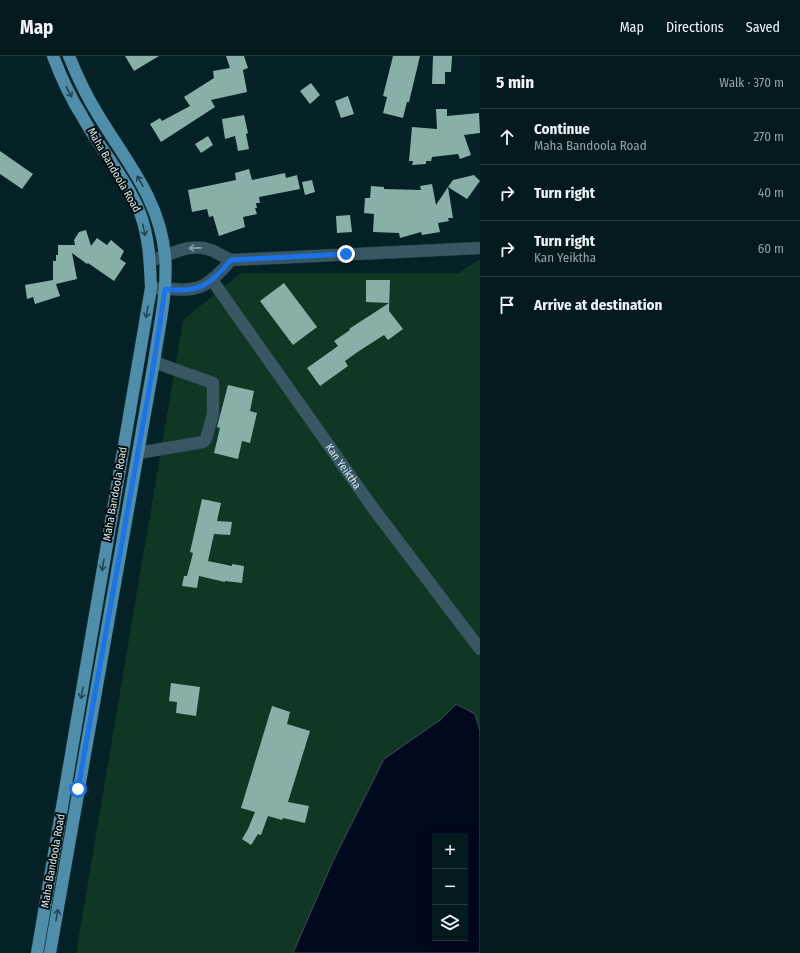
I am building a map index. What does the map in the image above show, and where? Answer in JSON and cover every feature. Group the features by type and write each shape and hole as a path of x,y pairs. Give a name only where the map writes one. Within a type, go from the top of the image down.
{"main road":[{"name":"Maha Bandoola Road","path":"37,953 151,288 150,262 144,225 139,212 125,184 82,116 61,76 53,56"},
{"name":"Maha Bandoola Road","path":"50,953 154,362 165,289 165,256 159,223 154,209 140,181 96,113 69,56"}],"street":[{"path":"150,262 184,249 197,247 211,250 231,260 480,248"},
{"path":"151,288 188,290 201,287 212,280 231,260"},
{"name":"Kan Yeiktha","path":"212,280 373,508 480,649"},
{"path":"138,453 202,442 206,439 213,414 213,383 154,362"}],"green space":[{"path":"480,259 480,953 76,953 183,320 241,273 459,273"}],"water":[{"path":"456,704 475,714 480,731 480,953 293,953 333,861 384,759 440,720"}],"building":[{"path":"125,56 159,56 134,71"},
{"path":"226,56 244,56 248,68 243,70 247,92 211,100 215,107 161,142 150,124 160,118 162,121 190,106 184,97 214,78 213,71 230,68"},
{"path":"393,56 420,56 409,102 407,102 403,118 383,113 387,97 383,96"},
{"path":"433,56 452,56 451,72 445,72 445,84 432,84"},
{"path":"311,83 320,95 310,104 300,91"},
{"path":"348,96 354,114 341,118 335,101"},
{"path":"436,109 447,109 447,116 479,113 480,133 464,135 471,155 460,159 458,154 432,157 431,161 426,161 426,164 412,165 413,161 409,161 412,127 437,129"},
{"path":"244,115 248,133 246,134 249,149 238,151 235,136 225,139 222,119"},
{"path":"208,136 213,145 201,153 195,144"},
{"path":"0,151 33,174 22,189 0,174"},
{"path":"249,169 252,180 285,173 286,178 297,175 300,189 259,197 260,203 256,203 257,208 255,208 257,214 243,217 245,227 219,236 213,216 209,217 207,209 192,212 188,190 236,180 235,173"},
{"path":"474,175 480,181 467,199 448,187 453,180"},
{"path":"312,180 315,192 305,195 302,182"},
{"path":"432,184 436,205 448,187 453,218 448,218 449,221 438,223 440,232 422,235 421,232 400,238 399,233 373,232 374,214 364,213 365,198 370,198 371,186 384,187 384,189 421,190 420,186"},
{"path":"350,215 352,232 337,233 336,216"},
{"path":"86,230 91,246 97,238 107,245 111,240 124,251 120,259 126,263 114,281 72,253 77,279 56,284 60,296 35,304 33,297 27,299 25,285 53,280 53,261 56,261 56,255 58,255 58,245 75,245 74,240 79,232"},
{"path":"366,280 390,280 389,311 403,329 388,340 384,335 359,351 345,361 348,366 320,386 307,368 338,346 334,341 350,330 349,329 389,303 366,302"},
{"path":"284,283 317,327 293,345 260,301"},
{"path":"228,385 254,391 250,411 257,413 250,443 242,441 238,459 214,453 220,428 217,427"},
{"path":"202,499 221,503 217,521 232,522 230,535 214,534 208,561 232,566 232,564 244,566 242,583 225,582 199,576 197,588 182,586 184,576 187,576 193,553 190,552"},
{"path":"171,683 200,687 196,716 176,713 177,702 169,701"},
{"path":"272,706 290,712 287,724 310,731 288,802 309,806 305,823 283,818 282,820 268,816 261,835 258,834 251,845 242,839 255,812 241,808"}],"route":[{"path":"78,789 154,362 165,289 188,290 201,287 212,280 231,260 346,254"}]}
